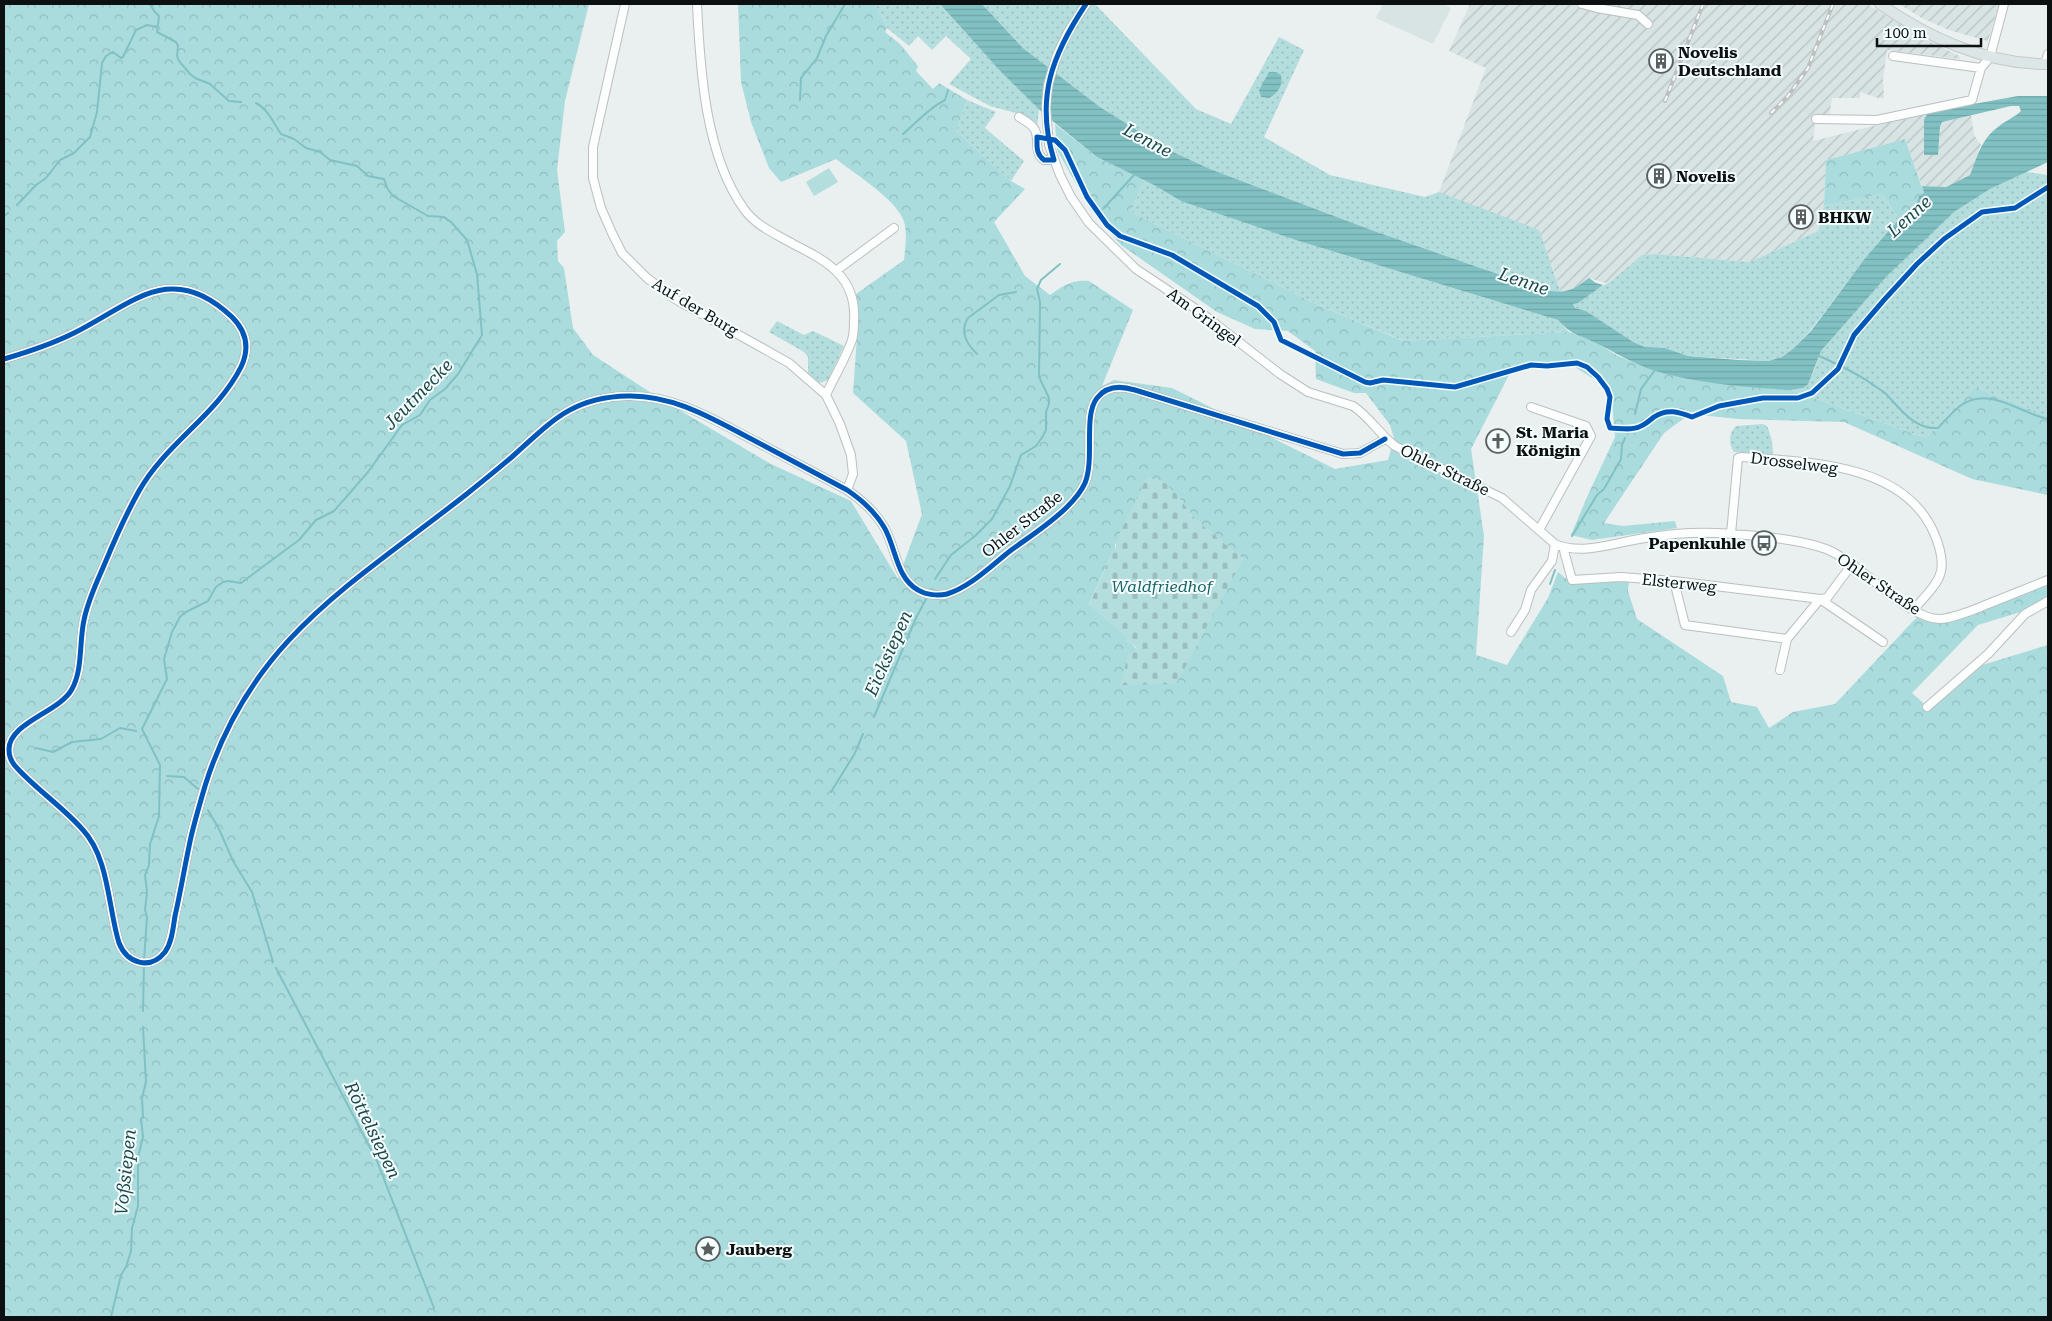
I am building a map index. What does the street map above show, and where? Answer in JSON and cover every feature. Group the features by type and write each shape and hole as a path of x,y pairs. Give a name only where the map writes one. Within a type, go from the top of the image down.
{"main road":[{"path":"1880,4 1901,19 1957,47 1990,58 2047,61"}],"street":[{"name":"Auf der Burg","path":"625,4 593,147 593,178 601,208 622,253 647,278 675,299 788,363 826,395 852,455 853,474 847,490"},
{"path":"697,4 702,88 712,136 729,184 744,210 765,229 821,258 836,270 849,289 856,306 853,338 826,395"},
{"name":"Am Gringel","path":"1086,4 1057,55 1048,85 1046,107 1049,145 1054,160 1071,197 1088,223 1136,269 1198,311 1280,374 1308,392 1353,406 1368,418 1385,439"},
{"path":"1582,4 1638,15 1648,24"},
{"path":"1816,120 1878,120 1972,100 1981,68 1990,58 2004,4"},
{"path":"1894,56 1981,68"},
{"path":"1019,117 1035,130 1037,153 1040,158 1054,160"},
{"path":"836,270 894,228"},
{"name":"Ohler Straße","path":"4,359 52,343 139,296 166,288 186,290 213,302 234,320 241,329 246,342 244,360 235,378 210,408 157,464 131,507 88,604 75,681 71,691 62,701 16,733 9,745 10,754 16,767 76,822 96,847 119,943 125,956 140,962 151,962 161,956 169,945 193,829 216,754 238,709 258,676 280,648 335,595 487,478 559,416 578,405 605,398 637,396 669,401 714,420 847,490 864,503 882,524 907,580 917,590 942,595 959,589 1050,521 1073,501 1082,490 1090,468 1093,405 1102,393 1119,387 1135,390 1343,454 1360,453 1385,439 1395,446 1502,498 1559,546 1582,549 1674,534 1704,533 1730,534 1796,542 1826,549 1852,563 1913,610 1934,618 1958,616 2048,580"},
{"path":"1531,407 1586,426 1591,436 1539,530"},
{"name":"Drosselweg","path":"1730,534 1738,458 1741,456 1817,463 1858,472 1891,486 1914,504 1931,526 1942,553 1942,569 1937,583 1913,610"},
{"path":"1511,632 1525,610 1531,590 1552,561 1559,546"},
{"name":"Elsterweg","path":"1559,546 1572,580 1621,577 1674,581 1820,600"},
{"path":"1780,670 1787,639 1820,600 1827,598 1852,563"},
{"path":"1674,581 1685,624 1787,639"},
{"path":"1820,600 1883,642"},
{"path":"1927,707 1988,654 2025,614 2048,601"}],"shaded area":[{"path":"1383,4 1444,4 1451,8 1433,44 1376,18"},
{"path":"1470,4 1867,4 1923,38 1959,56 1960,59 1887,50 1883,79 1884,98 1860,92 1860,98 1832,98 1829,116 1816,116 1813,141 1929,112 1924,155 1938,155 1942,122 1971,115 1974,135 1981,145 1970,175 1946,187 1922,186 1905,139 1826,160 1824,206 1818,231 1750,262 1655,254 1642,255 1609,284 1589,278 1578,286 1561,293 1552,265 1439,192 1486,68 1449,51"},
{"path":"1899,4 1999,4 1988,41 1949,30 1922,18"}],"green space":[{"path":"4,4 589,4 565,101 557,170 565,232 557,241 558,261 564,268 573,328 593,355 659,398 771,464 851,501 898,579 922,514 906,441 853,393 859,310 856,294 904,260 905,225 902,216 886,198 836,159 781,182 769,168 751,122 741,82 738,4 875,4 887,28 885,32 900,44 918,66 916,71 933,89 939,83 967,100 956,131 1011,181 1025,189 994,222 1025,276 1050,295 1068,284 1078,281 1089,281 1133,310 1102,386 1114,380 1172,388 1335,469 1388,460 1394,438 1390,425 1366,393 1354,393 1316,379 1315,351 1288,331 1255,329 1217,312 1121,245 1091,210 1057,150 1055,124 1097,157 1144,180 1131,212 1316,304 1403,341 1569,332 1595,342 1618,356 1655,371 1702,381 1791,390 1926,438 1975,387 2048,416 2048,495 1972,479 1844,422 1738,419 1690,414 1664,433 1604,523 1623,526 1675,521 1677,528 1592,540 1571,535 1615,437 1611,390 1575,367 1533,368 1509,375 1471,449 1484,536 1476,655 1507,665 1548,598 1558,572 1570,582 1629,581 1628,591 1637,619 1723,676 1731,702 1757,707 1769,728 1793,712 1835,704 1917,617 1941,622 2048,582 2048,598 2024,611 1978,625 1912,693 1930,709 1982,665 2048,645 2048,1317 4,1317","holes":["1177,495 1195,519 1243,559 1121,684 1137,650 1126,636 1089,604 1112,553 1116,551 1115,544"]},
{"path":"875,4 940,4 1002,73 1039,109 1037,127 1020,114 990,106 949,84 971,59 946,36 932,50 918,36 909,46 887,28"},
{"path":"982,4 1095,4 1196,109 1231,124 1279,37 1304,50 1264,137 1330,175 1425,197 1439,192 1539,230 1561,293 1544,290 1374,231 1210,169 1169,150 1100,107 1023,48"},
{"path":"967,100 996,112 985,128 1024,161 1011,181 956,131"},
{"path":"1905,139 1924,193 1919,196 1915,206 1899,219 1882,194 1824,206 1826,160"},
{"path":"829,168 838,182 814,196 806,182"},
{"path":"2026,172 2048,175 2048,416 1975,387 1926,438 1791,390 1803,388 1813,373 1821,351 1887,276 1928,235 1954,212 1990,189"},
{"path":"1144,180 1302,242 1558,320 1569,332 1404,341 1316,304 1131,212"},
{"path":"1882,194 1899,219 1866,257 1810,331 1794,348 1782,357 1769,361 1688,356 1665,348 1645,347 1632,342 1586,311 1575,308 1573,304 1582,300 1599,287 1609,283 1642,255 1655,254 1750,262 1818,231 1824,206"},
{"path":"777,321 804,335 813,331 844,346 828,380 819,383 808,373 808,357 804,352 769,332"},
{"path":"1763,424 1767,426 1771,437 1772,456 1734,452 1730,438 1736,426"},
{"name":"Waldfriedhof","path":"1147,477 1163,481 1177,495 1195,519 1243,559 1176,684 1121,685 1128,654 1137,650 1135,646 1124,641 1126,636 1089,605 1112,553 1116,551 1116,541"}],"water":[{"name":"Lenne","path":"940,4 982,4 1023,48 1100,107 1169,150 1210,169 1374,231 1544,290 1558,292 1568,290 1589,278 1603,285 1578,303 1573,304 1575,308 1586,311 1633,342 1645,347 1665,348 1688,356 1769,361 1782,357 1811,331 1866,257 1899,219 1915,206 1919,196 1924,193 1922,186 1946,187 1970,175 1981,148 1992,131 2021,111 2019,106 2011,106 1942,122 1938,155 1924,155 1924,119 1929,112 2018,96 2048,96 2048,162 1990,189 1954,212 1887,276 1821,351 1808,384 1803,388 1791,390 1706,382 1655,371 1640,365 1572,332 1558,320 1302,242 1181,201 1156,186 1097,157 1044,114 1002,73"},
{"path":"1269,72 1276,72 1281,75 1280,86 1275,94 1269,98 1261,97 1259,90"}],"waterway":[{"name":"Jeutmecke","path":"150,4 159,16 157,32 176,42 179,61 190,74 210,84 229,101 241,102"},
{"path":"800,100 801,78 817,58 826,36 845,4"},
{"path":"17,205 36,185 46,178 60,160 74,153 90,137 97,112 102,63 106,56 113,52 121,58 123,57 136,30 147,25 157,27"},
{"path":"903,134 928,111 945,100 948,90"},
{"name":"Jeutmecke","path":"144,960 147,917 145,910 147,892 145,875 149,865 150,844 159,816 160,765 142,729 167,679 164,659 172,632 180,617 208,601 216,587 223,582 241,583 299,540 316,520 334,511 368,472 402,425 420,415 430,400 445,389 458,374 482,335 477,274 467,240 451,222 444,217 428,216 393,196 387,188 384,179 368,176 357,166 330,160 320,152 306,148 294,139 281,134 267,113 256,103"},
{"name":"Eicksiepen","path":"1104,208 1134,175"},
{"path":"4,216 8,213"},
{"name":"Eicksiepen","path":"935,579 951,555 975,536 992,519 1010,486 1021,455 1036,446 1046,430 1046,412 1049,398 1039,377 1040,302 1037,289 1041,280 1060,264"},
{"path":"977,354 965,338 964,328 968,318 999,295 1016,292"},
{"path":"1817,355 1863,378 1885,393 1908,417 1929,428 1938,428 1960,406 1971,400 1982,398 2004,402 2048,419"},
{"path":"1635,414 1641,389 1655,370"},
{"path":"1572,536 1597,495 1604,489 1621,459 1622,445 1625,438"},
{"path":"1550,584 1555,570"},
{"name":"Eicksiepen","path":"874,717 926,599"},
{"path":"36,748 53,752 72,742 101,739 120,728 136,731"},
{"name":"Eicksiepen","path":"831,792 855,753 863,734"},
{"name":"Röttelsiepen","path":"167,776 184,777 198,789"},
{"name":"Röttelsiepen","path":"208,810 219,829 233,861 252,892 273,962"},
{"name":"Voßsiepen","path":"143,1011 144,965"},
{"name":"Röttelsiepen","path":"276,968 377,1161 434,1308"},
{"name":"Voßsiepen","path":"111,1317 121,1275 126,1267 131,1251 132,1228 138,1206 138,1157 143,1137 141,1119 143,1117 142,1098 146,1082 143,1027"}],"railway":[{"path":"1665,101 1703,4"},
{"path":"1771,113 1788,96 1808,68 1833,4"}],"cycle path":[{"path":"1086,4 1064,41 1050,78 1046,117 1049,138 1054,160 1044,160 1040,155 1037,137 1055,140 1065,150 1087,197 1107,225 1120,236 1172,255 1258,306 1274,322 1281,340 1370,383 1383,380 1455,387 1531,365 1547,366 1577,363 1587,367 1607,389 1610,397 1607,419 1610,428 1626,429 1638,428 1664,412 1678,412 1692,417 1719,406 1763,398 1798,398 1812,393 1838,369 1854,335 1917,264 1944,239 1982,212 2015,208 2048,187"},
{"path":"4,359 40,348 66,337 133,300 152,292 170,289 190,291 210,300 237,322 245,340 244,360 231,384 219,400 150,474 130,509 88,605 82,628 78,673 72,689 66,697 17,732 11,741 9,750 10,757 15,766 59,806 92,841 107,884 119,943 127,956 133,960 146,963 159,958 169,944 194,824 205,786 225,735 249,690 278,652 311,618 347,586 474,488 551,422 577,406 609,397 646,397 679,405 726,426 847,490 858,498 872,511 884,527 905,578 918,590 936,595 956,591 972,581 1054,519 1075,499 1085,483 1088,473 1090,426 1093,406 1097,398 1110,389 1120,387 1135,390 1343,454 1360,453 1385,439"}],"place":[{"name":"Novelis Deutschland","path":"1661,61"},
{"name":"Novelis","path":"1659,176"},
{"name":"BHKW","path":"1801,217"},
{"name":"St. Maria Königin","path":"1498,441"},
{"name":"Papenkuhle","path":"1764,543"},
{"name":"Jauberg","path":"708,1249"}]}
